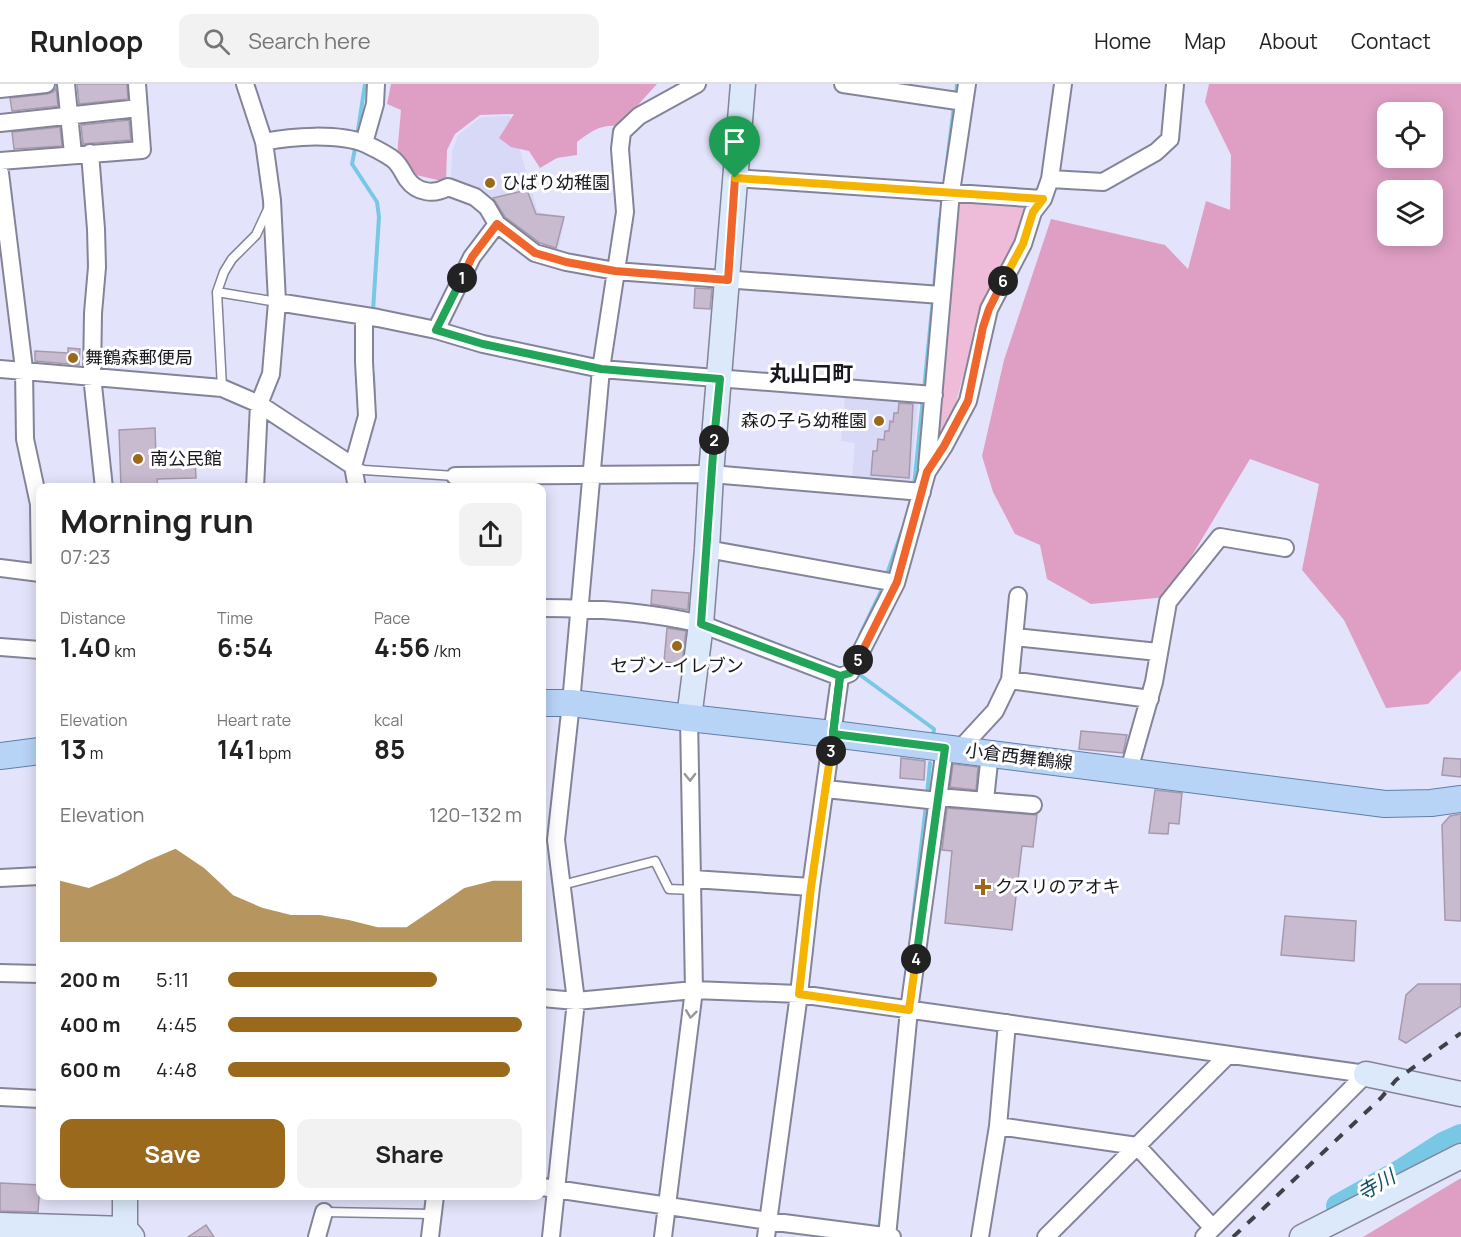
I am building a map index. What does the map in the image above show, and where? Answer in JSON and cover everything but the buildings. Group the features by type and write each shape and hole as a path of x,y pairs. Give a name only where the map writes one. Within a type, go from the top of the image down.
{"main road":[{"name":"小倉西舞鶴線","path":"546,703 571,703 952,748 1386,804 1431,803 1461,799"},
{"path":"0,756 36,752"}],"street":[{"path":"0,89 46,84"},
{"path":"66,84 69,116 81,154 97,267 93,313 92,376 103,483"},
{"path":"0,161 142,150 137,84"},
{"path":"245,84 264,142 272,200 277,302 271,374 259,404 255,483"},
{"path":"364,143 375,104 376,84"},
{"path":"551,1237 549,1188 576,1001 556,840 571,703 601,369 625,212 620,149 622,132 639,116 697,84"},
{"path":"663,1237 694,990 689,718 701,624 743,84"},
{"path":"843,84 956,100"},
{"path":"927,472 926,395 943,192 956,100 967,84"},
{"path":"767,1229 833,734 849,670 888,581 927,472 968,401 989,309 1023,244 1033,212 1043,199 1050,179 1063,84"},
{"path":"1050,179 1103,182 1156,152 1170,139 1175,84"},
{"path":"0,123 139,108"},
{"path":"264,142 282,138 332,137 364,143 395,160 408,182 424,192 438,192 448,188 474,197 487,207 497,224 535,253 566,262 615,271 934,295"},
{"path":"0,172 24,369 25,439 36,490"},
{"path":"735,178 1043,199"},
{"path":"436,330 472,257 497,224"},
{"path":"277,302 436,330 483,344 601,369 926,395"},
{"path":"357,483 367,416 364,362 370,317"},
{"path":"0,369 24,369 222,388 259,404 358,468"},
{"path":"455,482 711,474 919,491"},
{"path":"1129,770 1150,699 1168,602 1220,537 1285,548"},
{"path":"707,549 888,581"},
{"path":"0,568 36,572"},
{"path":"549,1188 668,1205 767,1229 883,1236 933,799 952,748 996,711 1010,680 1018,596"},
{"path":"546,608 579,608 682,620 849,670"},
{"path":"1015,637 1158,652"},
{"path":"0,647 36,650"},
{"path":"1010,680 1150,699"},
{"path":"985,800 990,753"},
{"path":"826,789 933,799 1033,804"},
{"path":"0,878 36,876"},
{"path":"693,884 811,887"},
{"path":"0,973 36,974"},
{"path":"546,998 576,1001 694,990 799,994 1366,1074 1461,1094"},
{"path":"980,1237 998,1126 1007,1023"},
{"path":"1046,1237 1228,1055"},
{"path":"998,1126 1137,1146 1209,1232 1366,1074"},
{"path":"0,1097 36,1099"},
{"path":"1302,1237 1461,1156"},
{"path":"0,1225 126,1234 125,1200"},
{"path":"430,1237 435,1200"},
{"path":"317,1237 324,1212"}],"lane":[{"path":"222,388 217,292 224,272 232,259 256,235 272,200"},
{"path":"217,292 277,302"},
{"path":"358,468 455,482"},
{"path":"562,885 655,861 669,888 693,884"},
{"path":"324,1212 433,1214"}],"shaded area":[{"path":"391,84 657,84 619,126 601,127 577,142 577,155 557,158 540,168 529,151 511,147 499,138 514,114 480,115 455,134 447,150 446,182 416,175 397,155 401,110 387,104"},
{"path":"1209,84 1461,84 1461,670 1428,704 1386,708 1344,620 1302,570 1319,484 1250,459 1167,597 1091,604 1047,579 1040,545 1015,534 993,492 982,456 1004,360 1051,219 1165,245 1188,269 1206,201 1230,210 1231,155 1205,102"},
{"name":"ひばり幼稚園","path":"510,116 538,212 565,217 558,253 527,244 451,185 452,152 458,135 481,117"},
{"path":"954,195 1031,202 1017,244 983,306 952,416 934,445"},
{"name":"森の子ら幼稚園","path":"845,395 918,401 911,483 852,479 855,443 841,441"},
{"path":"1461,1178 1461,1237 1363,1237"}],"waterway":[{"path":"357,137 365,84"},
{"path":"956,95 957,84"},
{"path":"944,187 954,106"},
{"path":"356,144 352,164 377,202 379,217 373,311"},
{"path":"934,289 940,219"},
{"path":"924,390 933,299"},
{"path":"373,375 374,401"},
{"path":"914,486 923,398"},
{"path":"886,577 902,531"},
{"path":"860,635 884,585"},
{"path":"856,672 934,729 933,737"},
{"path":"927,795 930,763"},
{"path":"912,926 926,805"},
{"name":"寺川","path":"1338,1206 1401,1171 1443,1144 1461,1136"},
{"path":"879,1230 882,1208"}],"railway":[{"path":"1233,1237 1381,1098 1396,1080 1461,1033"}],"place":[{"name":"ひばり幼稚園","path":"490,183"},
{"name":"舞鶴森郵便局","path":"73,358"},
{"name":"森の子ら幼稚園","path":"879,421"},
{"name":"南公民館","path":"138,459"},
{"name":"セブン-イレブン","path":"677,646"},
{"name":"クスリのアオキ","path":"983,887"}],"district":[{"name":"丸山口町","path":"811,374"}],"route":[{"path":"735,178 728,280 615,271 566,262 535,253 497,224 472,257 436,330 483,344 601,369 720,379 701,624 840,676 799,994 909,1010 945,748 833,734 840,676 850,673 897,582 927,472 968,401 983,327 989,309 1023,244 1033,212 1043,199 735,178"}]}
